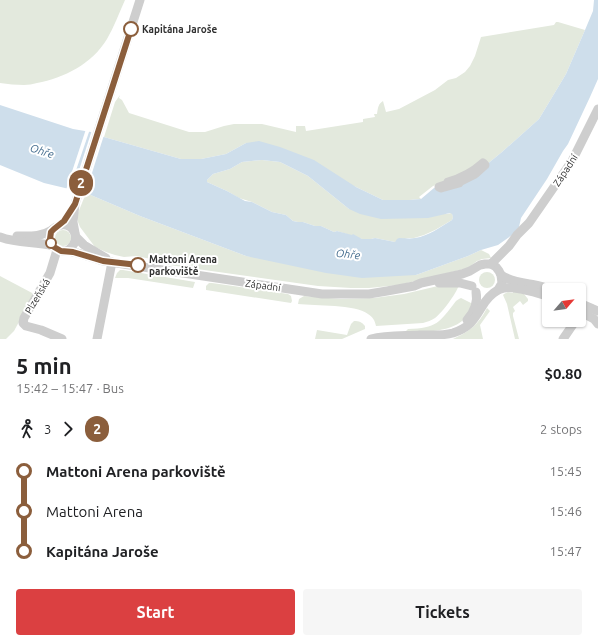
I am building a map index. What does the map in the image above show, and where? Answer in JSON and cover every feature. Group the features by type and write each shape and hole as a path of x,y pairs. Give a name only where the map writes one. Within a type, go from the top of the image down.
{"street":[{"path":"0,236 20,242 44,244 61,251 67,251 74,245 75,235 73,222 75,204 140,0"},
{"name":"Západní","path":"414,286 421,283 462,274 480,265 491,264 529,223 572,161 598,109"},
{"path":"0,236 34,236 46,234 64,221 75,204"},
{"path":"55,248 50,236 56,228 65,225 68,226 72,228 75,235"},
{"name":"Západní","path":"75,235 80,243 112,262"},
{"name":"Západní","path":"371,339 403,336 441,336 468,326 475,319 484,303 502,283 500,273 509,246"},
{"name":"Plzeňská","path":"55,248 50,273 20,326 41,330 62,339"},
{"name":"Západní","path":"67,251 103,261 322,294 369,294 447,282 460,283 474,289 482,295 487,296 506,288 542,293"},
{"path":"97,339 112,262"},
{"path":"491,264 496,267 506,278 542,287"},
{"name":"Západní","path":"441,336 457,328 469,318 476,303 477,296 470,278 475,268"},
{"path":"586,306 598,311"},
{"path":"586,317 594,319 598,324"},
{"path":"563,339 571,327"}],"shaded area":[{"path":"0,0 125,0 107,39 94,56 85,63 57,78 29,85 15,85 0,83"},
{"path":"556,22 585,30 566,74 539,119 475,174 433,186 419,197 421,199 383,200 356,187 246,143 226,154 201,159 181,159 104,137 115,102 120,95 119,98 122,100 129,113 189,132 205,132 234,124 262,124 296,132 296,126 305,126 306,131 363,122 363,119 375,117 374,114 377,114 379,105 383,101 386,112 399,109 435,90 448,80 456,78 465,72 475,56 481,37 554,25"},
{"path":"262,160 280,162 308,176 349,209 446,214 452,213 453,217 452,220 435,230 414,238 408,238 395,242 375,238 362,239 337,231 334,232 321,226 293,221 286,215 272,212 207,182 213,174 230,169 242,162"},
{"path":"86,193 140,216 246,256 416,275 481,250 489,254 491,258 477,261 468,268 399,285 369,288 318,286 169,265 136,256 124,257 115,255 95,247 78,222 78,213"},
{"path":"60,230 66,230 71,235 69,244 66,246 60,246 55,241 55,235"},
{"path":"120,270 195,282 193,288 128,278 115,278"},
{"path":"487,272 493,274 495,280 493,286 487,288 481,286 479,280 481,274"},
{"path":"0,276 34,294 14,331 6,339 0,339"},
{"path":"209,283 288,294 291,296 292,301 291,303 206,290 206,286"},
{"path":"459,285 452,298 438,316 423,323 376,326 374,319 370,315 354,308 298,304 299,299 304,296 341,299 374,298 404,294 438,286"},
{"path":"513,291 524,294 528,299 528,301 523,305 520,301 513,307 515,311 513,316 519,339 515,339 507,304 503,295 508,292 513,293"},
{"path":"461,298 473,304 465,318 460,323 446,329 406,333 408,329 431,326 436,323 445,315 456,301"},
{"path":"487,308 490,311 480,325 483,339 453,339 473,327"},
{"path":"354,321 363,324 365,329 342,339 315,339 317,330 347,335 351,324"}],"water":[{"name":"Ohře","path":"594,0 598,0 598,79 568,144 521,218 519,227 512,235 498,245 416,275 362,278 326,273 246,256 140,216 86,193 44,183 0,165 0,105 73,129 91,132 181,159 201,159 226,154 246,143 259,141 314,160 356,187 383,200 421,199 434,188 475,174 539,119 566,74 593,11","holes":["262,160 280,162 308,176 349,209 360,214 381,219 428,218 450,213 453,217 452,220 439,228 420,237 399,238 395,242 375,238 362,239 353,234 337,231 334,232 321,226 293,221 286,215 272,212 252,202 245,201 207,182 213,174 230,169 242,162"]}],"pier":[{"path":"86,129 90,129 69,191 66,190"},
{"path":"92,130 104,135 85,195 72,192"}],"bus line":[{"name":"2","path":"131,29 75,204 64,221 52,230 50,239 53,246 61,251 73,252 103,261 138,265"}],"place":[{"name":"Kapitána Jaroše","path":"131,29"},
{"name":"Mattoni Arena parkoviště","path":"138,265"}]}
